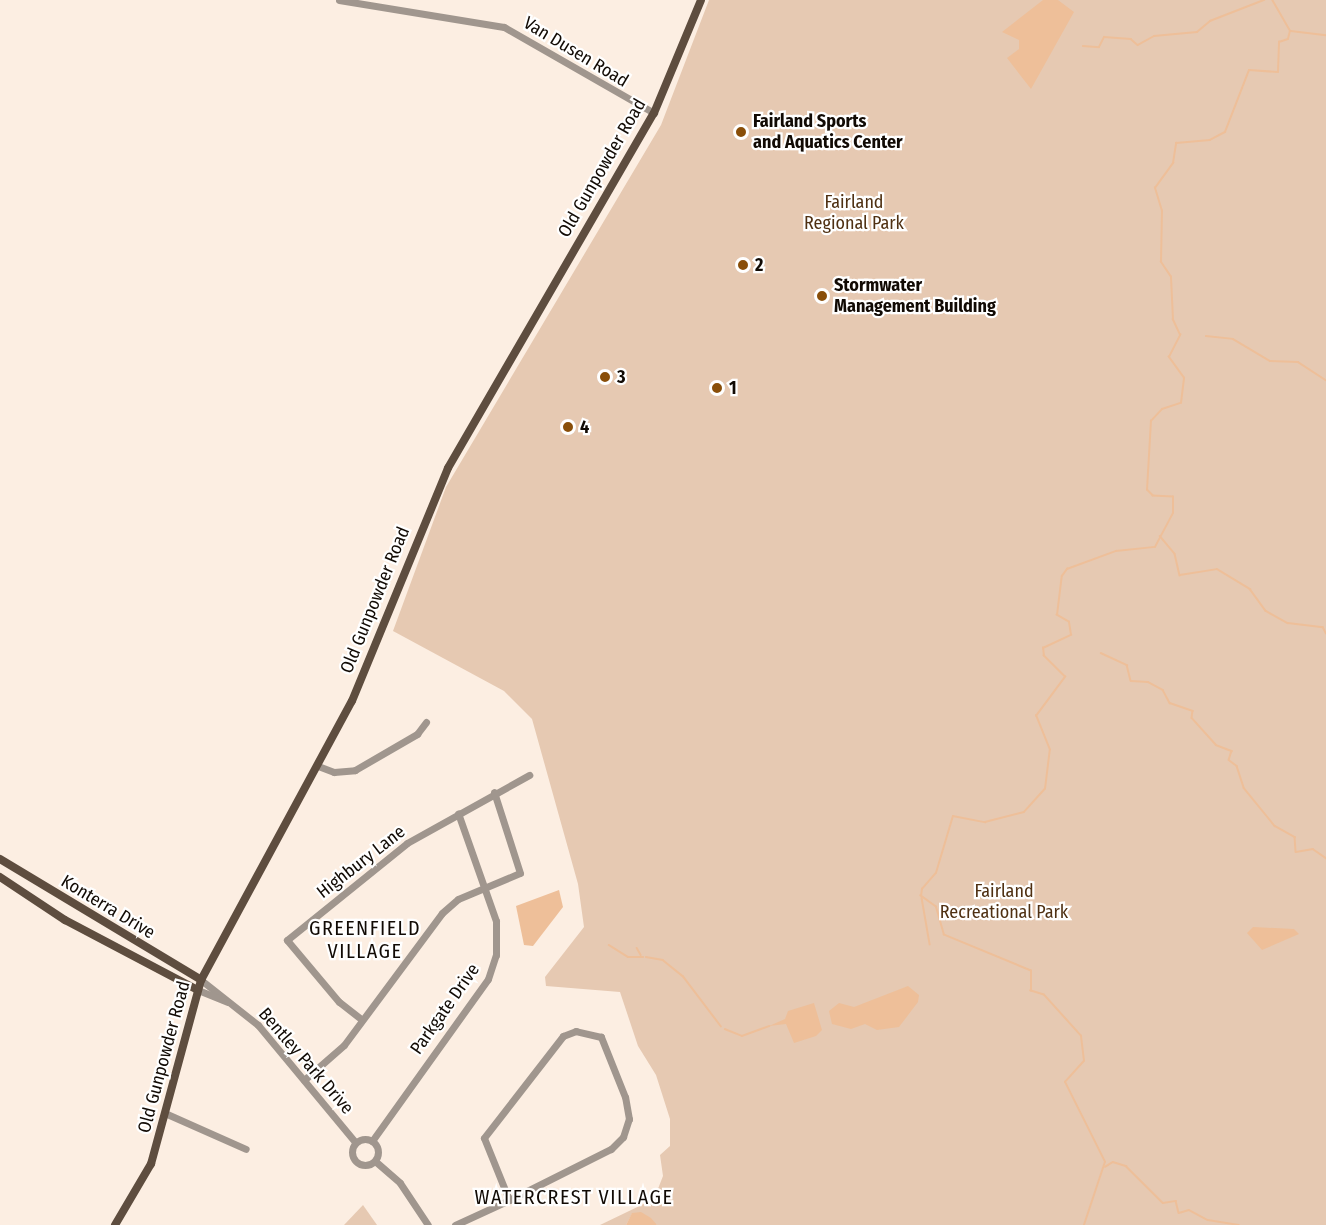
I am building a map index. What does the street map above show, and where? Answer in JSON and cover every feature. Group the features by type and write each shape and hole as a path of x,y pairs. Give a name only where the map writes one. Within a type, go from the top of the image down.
{"main road":[{"name":"Old Gunpowder Road","path":"115,1225 151,1164 167,1114 201,980 318,766 365,674 448,468 654,113 701,0"},
{"name":"Konterra Drive","path":"0,859 201,980"},
{"name":"Konterra Drive","path":"0,877 74,925 198,990"}],"street":[{"name":"Van Dusen Road","path":"339,0 504,27 654,113"},
{"path":"318,766 334,772 355,770 417,734 426,722"},
{"path":"458,813 529,775"},
{"path":"304,1080 332,1058 442,913 484,886 520,873 494,792"},
{"name":"Parkgate Drive","path":"372,1141 488,979 498,934 458,813"},
{"name":"Highbury Lane","path":"361,1019 339,1002 287,940 407,843 458,813"},
{"name":"Bentley Park Drive","path":"201,980 258,1025 356,1143"},
{"name":"Bentley Park Drive","path":"198,990 230,1003"},
{"path":"455,1225 509,1200 611,1149 623,1137 629,1119 625,1097 601,1037 576,1031 563,1036 484,1138 509,1200"},
{"path":"167,1114 246,1149"},
{"path":"372,1141 378,1148 375,1161 367,1166 354,1160 356,1143 372,1141"},
{"path":"375,1161 400,1183 428,1225"}],"green space":[{"name":"Fairland Recreational Park","path":"709,0 1326,0 1326,1225 657,1225 632,1214 626,1225 600,1225 654,1199 663,1176 660,1155 670,1146 670,1119 656,1075 638,1046 620,992 546,986 545,977 584,927 578,884 532,719 504,691 393,631 446,487 661,125"},
{"path":"363,1205 377,1225 344,1225"}],"shaded area":[{"path":"1043,0 1058,0 1074,12 1031,89 1007,58 1019,49 1019,40 1002,32"},
{"path":"559,890 563,907 533,946 524,945 516,906"},
{"path":"1253,927 1294,929 1299,934 1262,950 1247,933"},
{"path":"908,986 919,995 918,1002 899,1027 877,1030 865,1024 851,1029 832,1024 829,1011 839,1003 854,1007"},
{"path":"814,1003 822,1030 816,1036 794,1043 786,1024 769,1026 785,1019 788,1011"},
{"path":"641,1212 657,1225 626,1225 632,1213"}],"waterway":[{"path":"1083,46 1099,47 1104,37 1131,39 1138,45 1154,36 1197,32 1210,21 1264,0"},
{"path":"1084,1225 1105,1162 1065,1082 1084,1061 1081,1036 1044,995 1031,991 1031,971 944,935 936,907 921,896 922,889 936,873 953,816 985,822 1024,812 1045,789 1050,750 1036,716 1065,677 1044,656 1043,648 1071,635 1069,622 1057,615 1062,576 1067,569 1116,551 1155,547 1173,513 1173,497 1153,496 1147,490 1151,421 1162,409 1181,403 1184,378 1169,357 1180,335 1173,320 1171,277 1161,262 1162,211 1155,188 1173,163 1176,143 1210,140 1225,132 1249,70 1278,72 1279,42 1288,39 1290,31 1272,0"},
{"path":"1291,31 1326,35"},
{"path":"1206,336 1233,339 1270,361 1298,362 1326,380"},
{"path":"1160,536 1175,554 1180,575 1217,569 1250,589 1266,611 1288,623 1323,627 1326,633"},
{"path":"1101,653 1127,665 1131,681 1148,682 1163,690 1170,703 1193,711 1192,718 1216,745 1232,751 1229,760 1237,766 1244,788 1275,826 1295,837 1296,852 1313,849 1326,858"},
{"path":"922,898 930,944"},
{"path":"609,945 628,957 643,957"},
{"path":"637,948 641,955"},
{"path":"646,957 663,960 683,976 721,1026"},
{"path":"725,1029 742,1036 769,1026"},
{"path":"1105,1167 1113,1162 1126,1166 1163,1203 1176,1201 1179,1213 1189,1210 1208,1220 1239,1225"}],"place":[{"name":"Fairland Sports and Aquatics Center","path":"741,132"},
{"name":"2","path":"743,265"},
{"name":"Stormwater Management Building","path":"822,296"},
{"name":"3","path":"605,377"},
{"name":"1","path":"717,388"},
{"name":"4","path":"568,427"}],"district":[{"name":"GREENFIELD VILLAGE","path":"365,940"},
{"name":"WATERCREST VILLAGE","path":"574,1197"}],"park label":[{"name":"Fairland Regional Park","path":"854,213"}]}
